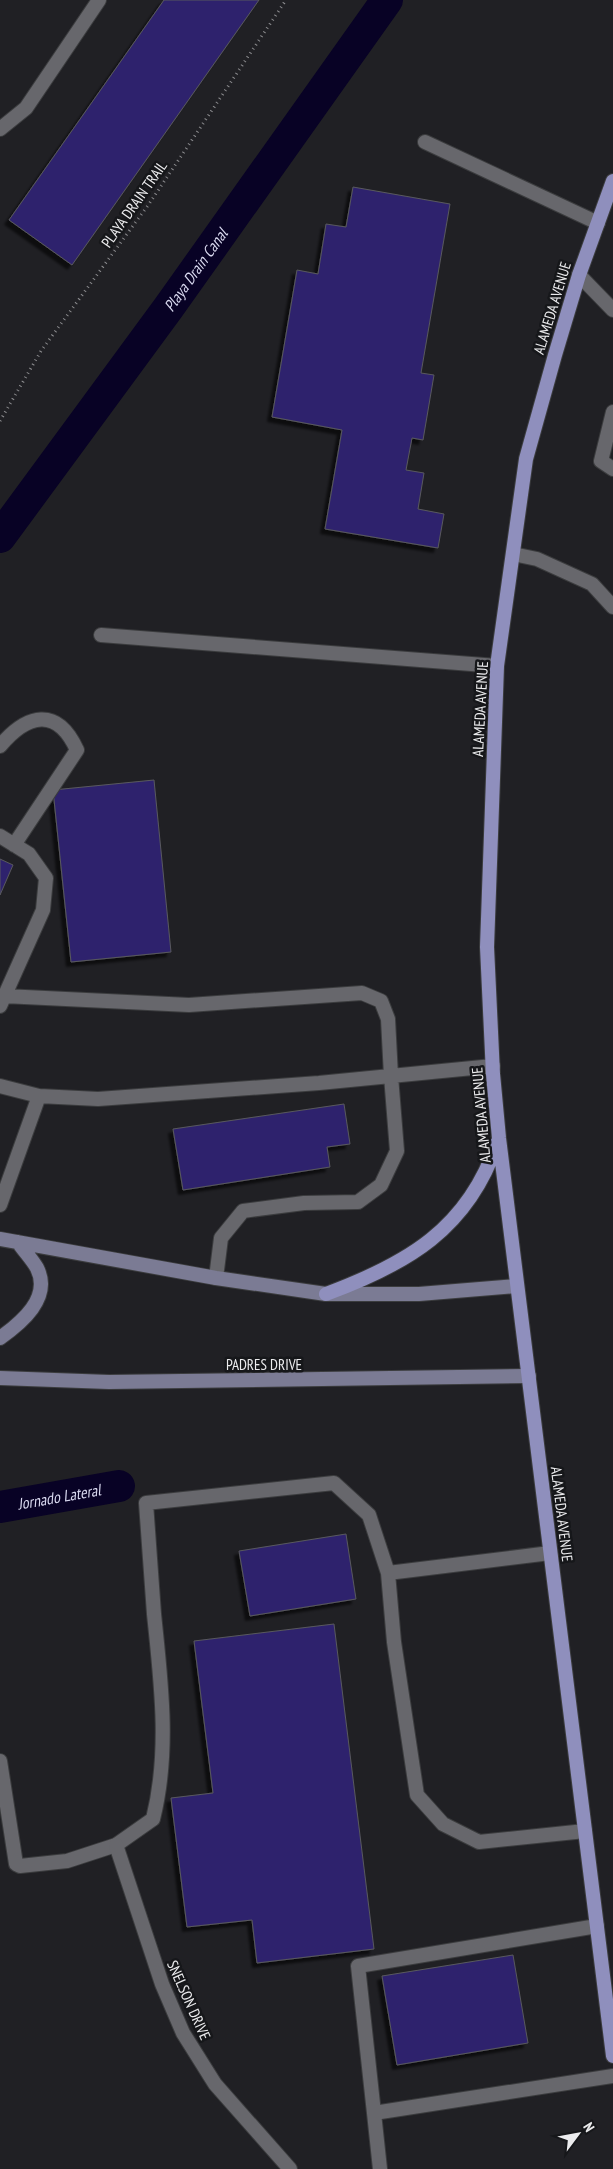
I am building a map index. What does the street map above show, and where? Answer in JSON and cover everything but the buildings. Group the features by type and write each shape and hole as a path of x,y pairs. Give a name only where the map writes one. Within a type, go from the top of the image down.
{"main road":[{"name":"ALAMEDA AVENUE","path":"612,2046 499,1138 487,948 497,666 526,458 579,275 613,181"},
{"path":"326,1294 372,1277 404,1260 439,1234 469,1201 488,1170 499,1138"},
{"path":"0,1239 216,1278 326,1294 419,1294 516,1286"},
{"path":"0,1338 21,1324 33,1308 40,1293 40,1278 37,1269 18,1242"},
{"name":"PADRES DRIVE","path":"0,1378 109,1382 529,1376"}],"street":[{"path":"0,129 26,108 99,0"},
{"path":"425,142 598,223"},
{"path":"579,275 613,310"},
{"path":"613,412 601,461 613,469"},
{"path":"513,554 538,559 592,584 613,606"},
{"path":"101,635 497,666"},
{"path":"0,746 12,732 31,720 50,720 70,736 77,750 14,845"},
{"path":"0,836 29,854 46,878 43,910 2,1001 189,1005 362,993 381,1001 388,1019 390,1076 398,1151 381,1185 358,1202 304,1203 243,1211 222,1238 216,1278"},
{"path":"0,1086 38,1096 98,1099 493,1066"},
{"path":"0,1205 38,1096"},
{"path":"0,1761 16,1864 20,1866 67,1860 116,1845 153,1819 160,1789 163,1704 146,1503 334,1483 369,1515 388,1573 394,1642 417,1794 443,1824 479,1842 584,1831"},
{"path":"388,1573 550,1554"},
{"name":"SNELSON DRIVE","path":"116,1845 162,1984 183,2033 215,2084 290,2169"},
{"path":"380,2169 358,1966 596,1926"},
{"path":"374,2113 613,2076"}],"path":[{"name":"PLAYA DRAIN TRAIL","path":"0,421 41,351 149,204 286,0"}],"waterway":[{"name":"Playa Drain Canal","path":"0,537 169,307 387,0"},
{"name":"Jornado Lateral","path":"0,1507 119,1486"}]}
